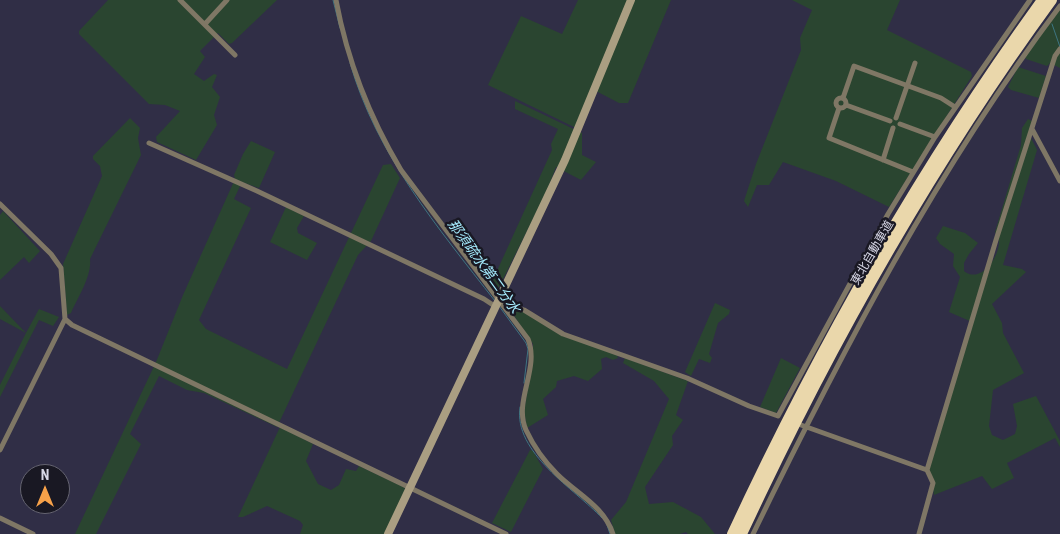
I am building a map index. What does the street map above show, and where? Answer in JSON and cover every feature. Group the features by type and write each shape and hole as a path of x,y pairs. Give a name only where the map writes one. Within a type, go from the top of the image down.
{"highway":[{"name":"東北自動車道","path":"732,534 815,367 888,235 964,112 1042,0"},
{"name":"東北自動車道","path":"742,534 823,370 887,253 971,116 1052,0"}],"street":[{"path":"180,0 235,55"},
{"path":"205,24 227,0"},
{"path":"336,0 360,86 400,170 497,304 530,345 530,365 522,413 527,431 557,474 603,514 613,534"},
{"path":"388,534 570,148 631,0"},
{"path":"149,143 257,191 484,299 524,310 563,334 687,378 749,406 778,416 854,277 934,137 1030,0"},
{"path":"753,534 803,426 878,287 969,140 1060,6"},
{"path":"919,534 933,484 927,470 996,240 1056,56 1060,49"},
{"path":"842,98 846,105 890,121 896,118 915,63"},
{"path":"914,172 829,138 839,108 836,102 842,98 854,66 941,98 955,106"},
{"path":"839,108 846,105"},
{"path":"896,118 900,124 934,137"},
{"path":"883,160 893,128 890,121"},
{"path":"893,128 900,124"},
{"path":"1032,129 1060,181"},
{"path":"0,204 51,254 61,268 65,319 0,450"},
{"path":"65,319 72,325 505,534"},
{"path":"803,426 927,470"},
{"path":"0,518 33,534"}],"green space":[{"path":"108,0 277,0 232,43 229,44 218,33 200,51 205,57 194,74 204,81 214,74 217,75 212,87 220,97 214,115 217,125 196,160 157,142 156,137 180,111 165,105 149,104 79,34 79,31"},
{"path":"578,0 671,0 628,103 619,103 594,90 576,128 488,85 521,16 562,34"},
{"path":"792,0 900,0 887,30 971,72 972,76 889,207 836,181 783,162 769,185 757,185 748,207 744,201 756,164 801,50 800,38 812,10"},
{"path":"1060,6 1060,68 1050,63 1047,66 1026,59 1025,57"},
{"path":"1018,67 1046,76 1039,98 1011,90 1008,87"},
{"path":"515,101 582,133 582,155 596,162 581,180 556,167 546,193 498,289 491,284 552,150 551,144 558,129 515,109"},
{"path":"130,118 140,128 138,138 141,155 90,259 89,272 84,286 71,313 67,315 63,264 102,176 100,166 93,159 93,156"},
{"path":"1028,119 1032,121 1029,134 1037,150 1003,265 1022,269 1026,272 992,304 1002,323 1003,333 1024,373 993,390 989,426 992,435 1003,440 1015,434 1017,426 1013,404 1036,396 1060,441 1060,447 1055,438 1007,463 1014,478 992,489 982,476 934,495 929,468 972,322 949,312 960,277 953,266 954,254 940,244 936,238 943,226 965,233 978,243 964,263 964,271 970,274 982,272 992,262 999,243 995,232 1021,145 1022,128"},
{"path":"251,141 275,152 259,188 242,182 234,199 251,208 199,320 206,329 287,369 383,165 391,164 400,178 371,241 358,255 277,427 204,393 187,390 159,376 130,434 141,444 96,534 75,534 156,362 183,295 235,179 234,175 243,154"},
{"path":"286,207 304,216 297,228 298,233 317,243 307,260 270,242"},
{"path":"3,211 40,251 29,263 24,257 0,280 0,215"},
{"path":"715,303 730,310 729,314 718,323 709,354 712,358 710,363 699,359 691,376 685,372"},
{"path":"507,305 523,311 552,330 617,355 618,358 613,360 606,357 601,359 602,369 588,381 574,376 557,381 556,387 543,399 548,415 527,428 524,411 533,357 533,344"},
{"path":"0,306 26,333 0,319"},
{"path":"39,309 59,317 53,326 39,320 0,397 0,385"},
{"path":"625,358 688,381 676,415 683,420 672,436 673,445 645,487 649,504 673,502 701,517 715,534 688,534 686,532 680,534 615,534 611,520 626,502 669,399 654,381 623,363"},
{"path":"781,358 800,368 776,413 760,407"},
{"path":"280,427 313,444 306,461 318,484 331,490 339,485 346,469 356,471 359,466 404,487 406,491 385,534 300,534 303,525 300,521 267,506 243,517 238,517"},
{"path":"530,450 533,451 543,469 511,532 492,523"}],"waterway":[{"name":"那須疏水第二分水","path":"333,0 340,28"},
{"path":"1052,24 1060,47"},
{"name":"那須疏水第二分水","path":"350,63 361,96 392,159 431,218 495,301"},
{"name":"那須疏水第二分水","path":"499,306 526,343 528,349 524,383"},
{"name":"那須疏水第二分水","path":"520,407 520,424 526,440 536,455 548,469 602,518"},
{"name":"那須疏水第二分水","path":"607,525 610,534"}]}
